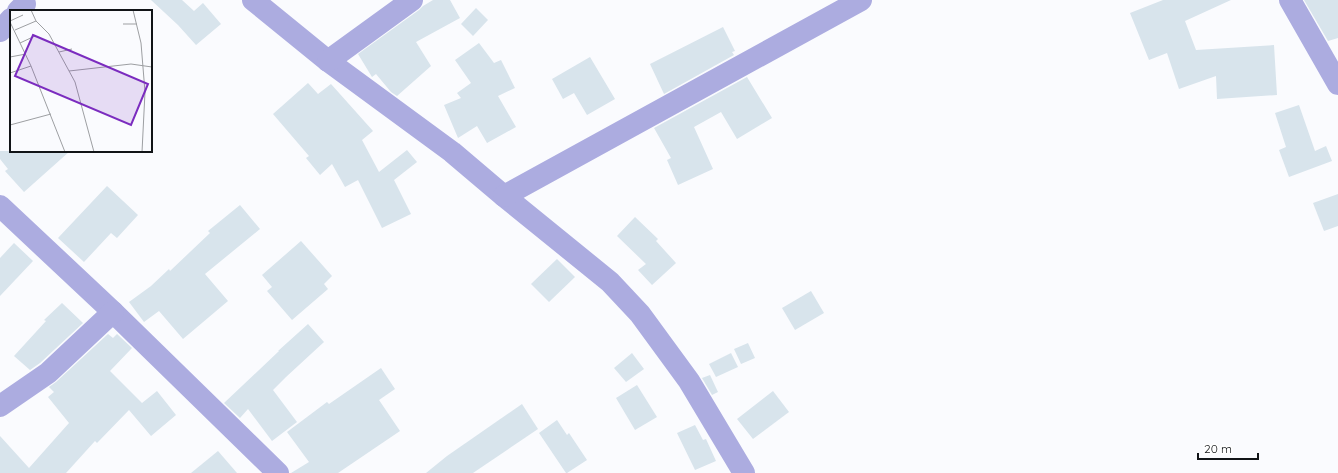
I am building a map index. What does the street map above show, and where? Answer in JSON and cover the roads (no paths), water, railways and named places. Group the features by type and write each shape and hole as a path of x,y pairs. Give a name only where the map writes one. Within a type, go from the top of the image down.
{"street":[{"path":"253,0 328,61 452,152 610,282 640,314 689,381 744,473"},
{"path":"328,61 412,0"},
{"path":"504,196 861,0"},
{"path":"1290,0 1338,84"},
{"path":"0,31 10,20"},
{"path":"3,213 113,312 278,473"},
{"path":"0,406 48,372 113,312"}]}
